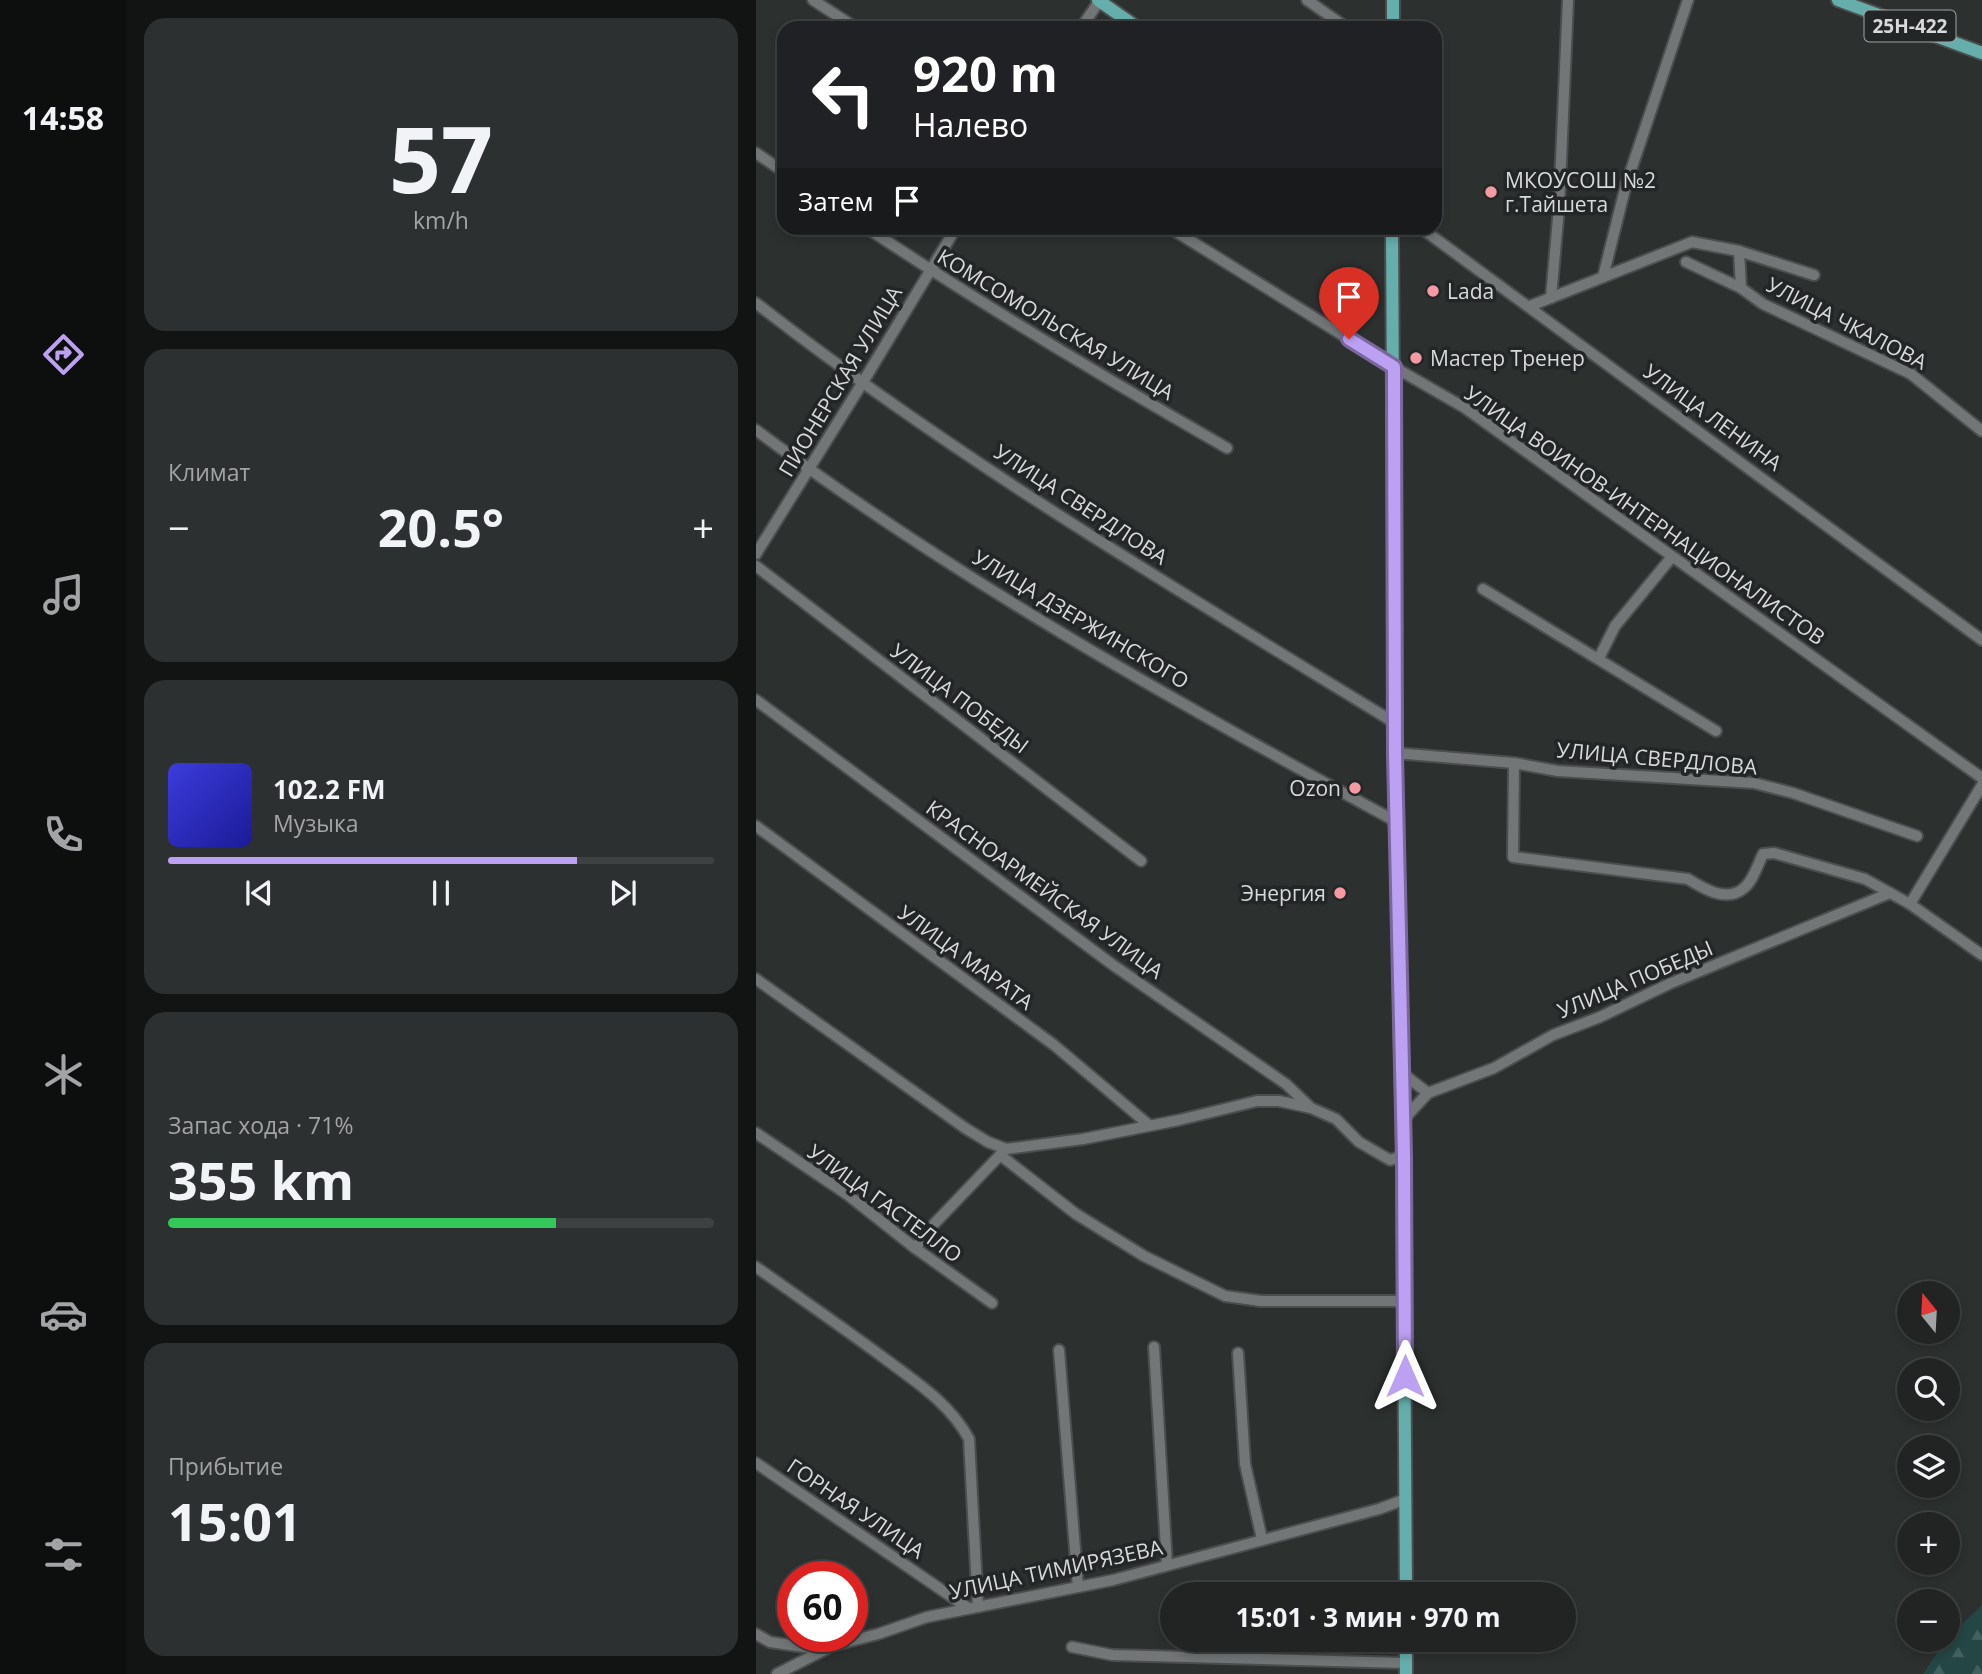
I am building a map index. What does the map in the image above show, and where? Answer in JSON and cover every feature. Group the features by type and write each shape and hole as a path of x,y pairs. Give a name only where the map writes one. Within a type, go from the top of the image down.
{"main road":[{"path":"1099,0 1128,21"},
{"path":"1393,0 1393,21"},
{"name":"25Н-422","path":"1838,0 1982,53"},
{"path":"1392,235 1395,754 1404,1156 1406,1582"}],"street":[{"path":"813,0 845,21"},
{"path":"1086,21 1099,0"},
{"path":"1307,0 1337,21"},
{"path":"1550,298 1559,207 1568,0"},
{"path":"1603,278 1626,184 1688,0"},
{"path":"756,153 777,167"},
{"name":"КОМСОМОЛЬСКАЯ УЛИЦА","path":"878,235 1091,370 1227,448"},
{"name":"ПИОНЕРСКАЯ УЛИЦА","path":"756,554 952,235"},
{"name":"УЛИЦА ВОИНОВ-ИНТЕРНАЦИОНАЛИСТОВ","path":"1181,235 1465,408 1982,778"},
{"name":"УЛИЦА ЛЕНИНА","path":"1431,235 1982,639"},
{"path":"1531,306 1692,242 1740,251 1814,275"},
{"path":"1740,251 1741,288"},
{"name":"УЛИЦА ЧКАЛОВА","path":"1686,262 1741,288 1763,304 1911,374 1982,431"},
{"name":"УЛИЦА СВЕРДЛОВА","path":"756,303 826,358 1081,530 1395,723"},
{"name":"УЛИЦА ДЗЕРЖИНСКОГО","path":"756,430 809,469 1006,599 1215,723 1397,822"},
{"path":"1599,658 1615,626 1671,558"},
{"name":"УЛИЦА ПОБЕДЫ","path":"756,566 1142,861"},
{"path":"1483,589 1716,731"},
{"name":"КРАСНОАРМЕЙСКАЯ УЛИЦА","path":"756,700 1113,965 1286,1084 1311,1108"},
{"name":"УЛИЦА СВЕРДЛОВА","path":"1395,754 1514,763 1558,771 1754,783 1794,793 1916,836"},
{"path":"1514,763 1513,857 1688,879 1707,892 1730,894 1744,889 1763,854 1774,853 1866,879 1910,904 1982,955"},
{"path":"1910,904 1982,786"},
{"name":"УЛИЦА МАРАТА","path":"756,826 1054,1045 1149,1125"},
{"name":"УЛИЦА ПОБЕДЫ","path":"1428,1093 1494,1068 1553,1035 1600,1017 1671,983 1890,893"},
{"path":"756,979 965,1128 1003,1152 1076,1214 1144,1256 1225,1296 1261,1301 1405,1301"},
{"path":"1402,1073 1428,1093 1403,1120"},
{"path":"915,1248 934,1223 1003,1152 1083,1139 1257,1101 1279,1101 1311,1108 1336,1119 1371,1150 1390,1160 1404,1156"},
{"name":"УЛИЦА ГАСТЕЛЛО","path":"756,1133 848,1195 915,1248 992,1303"},
{"path":"756,1267 922,1387 959,1421 969,1440 973,1607"},
{"path":"1154,1347 1167,1565"},
{"path":"1059,1350 1078,1587"},
{"path":"1238,1353 1245,1464 1262,1539"},
{"name":"ГОРНАЯ УЛИЦА","path":"756,1463 973,1607"},
{"name":"УЛИЦА ТИМИРЯЗЕВА","path":"868,1637 927,1617 1113,1580 1379,1509 1406,1499"},
{"name":"УЛИЦА ТИМИРЯЗЕВА","path":"756,1634 777,1643"},
{"path":"1072,1647 1112,1655 1406,1668"},
{"path":"777,1674 821,1652"}],"green space":[{"path":"1982,1605 1982,1674 1923,1674 1938,1652 1960,1652 1960,1626"}],"place":[{"name":"МКОУСОШ №2 г.Тайшета","path":"1491,192"},
{"name":"Lada","path":"1433,291"},
{"name":"Мастер Тренер","path":"1416,358"},
{"name":"Ozon","path":"1355,788"},
{"name":"Энергия","path":"1340,893"}],"route":[{"path":"1349,339 1394,367 1395,754 1404,1156 1405,1376"}]}
